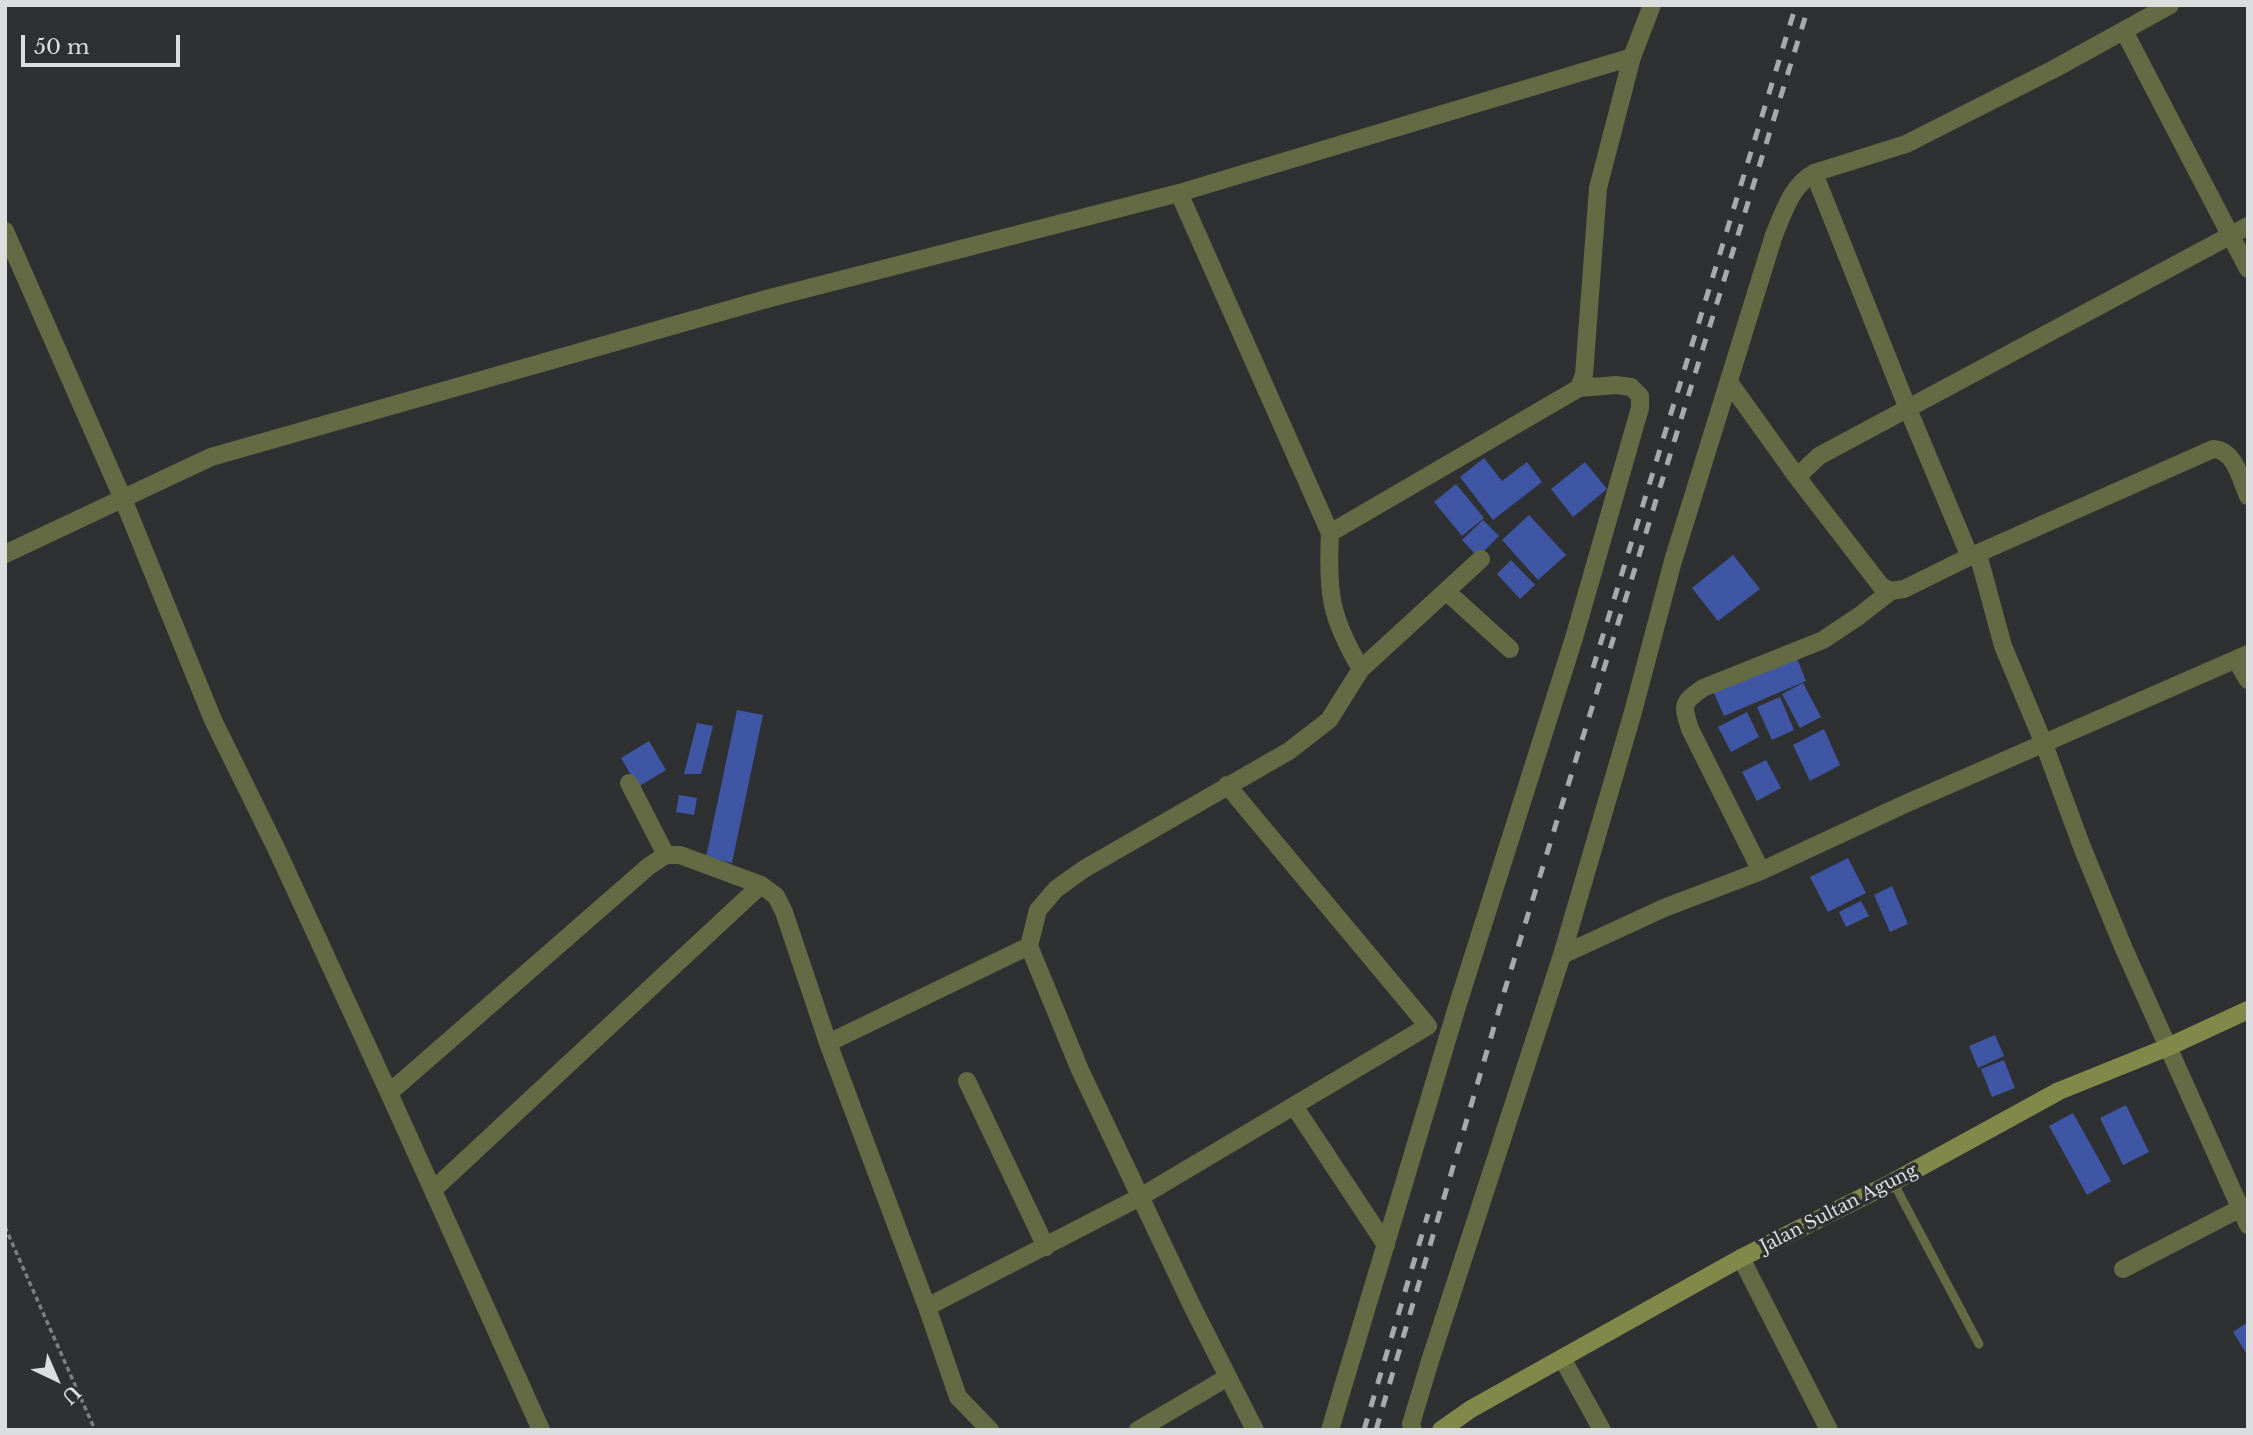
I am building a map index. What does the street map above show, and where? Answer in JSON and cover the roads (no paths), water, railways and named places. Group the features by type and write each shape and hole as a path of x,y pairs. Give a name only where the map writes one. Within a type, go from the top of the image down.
{"street":[{"path":"1579,388 1584,375 1598,188 1632,57 1652,5"},
{"path":"1413,1430 1411,1424 1430,1361 1562,954 1633,712 1673,561 1774,234 1790,197 1801,180 1814,173 1906,144 2171,5"},
{"path":"2124,31 2248,270"},
{"path":"5,554 211,457 769,299 1179,193 1632,57"},
{"path":"1814,173 1908,409 1974,555 2003,646 2093,873 2245,1217 2123,1269"},
{"path":"1179,193 1330,533 1328,570 1332,604 1344,641 1361,669"},
{"path":"1797,477 1819,457 2248,226"},
{"path":"5,231 123,499 213,720 282,860 390,1093 541,1430"},
{"path":"1728,382 1881,586 1891,590 1904,589 2213,449 2221,449 2231,457 2248,496"},
{"path":"1330,533 1579,388 1616,385 1631,387 1640,396 1640,408 1574,638 1456,1010 1330,1430"},
{"path":"1255,1430 1193,1308 1080,1070 1029,946 1038,910 1056,889 1084,869 1289,751 1329,720 1361,669 1481,559"},
{"path":"1761,871 1690,729 1683,709 1687,699 1703,688 1823,640 1891,590"},
{"path":"1446,591 1510,649"},
{"path":"1562,954 1664,908 1761,871 1905,804 2242,657 2248,680"},
{"path":"629,783 666,855"},
{"path":"1227,785 1428,1026"},
{"path":"390,1093 649,866 666,855 680,855 761,885 780,902 828,1043 958,1397 990,1430"},
{"path":"433,1190 761,885"},
{"path":"828,1043 1029,946"},
{"path":"927,1307 1142,1196 1456,1010"},
{"name":"Jalan Sultan Agung","path":"1441,1430 1471,1409 1741,1258 1893,1182 2059,1091 2248,1010"},
{"path":"967,1081 1046,1247"},
{"path":"1294,1106 1386,1245"},
{"path":"1741,1258 1829,1430"},
{"path":"1562,1358 1602,1430"},
{"path":"1138,1430 1228,1377"}],"lane":[{"path":"1893,1182 1979,1344"}],"railway":[{"path":"1593,668 1796,5"},
{"path":"1376,1430 1506,986 1809,5"},
{"path":"1364,1430 1428,1214"}]}
